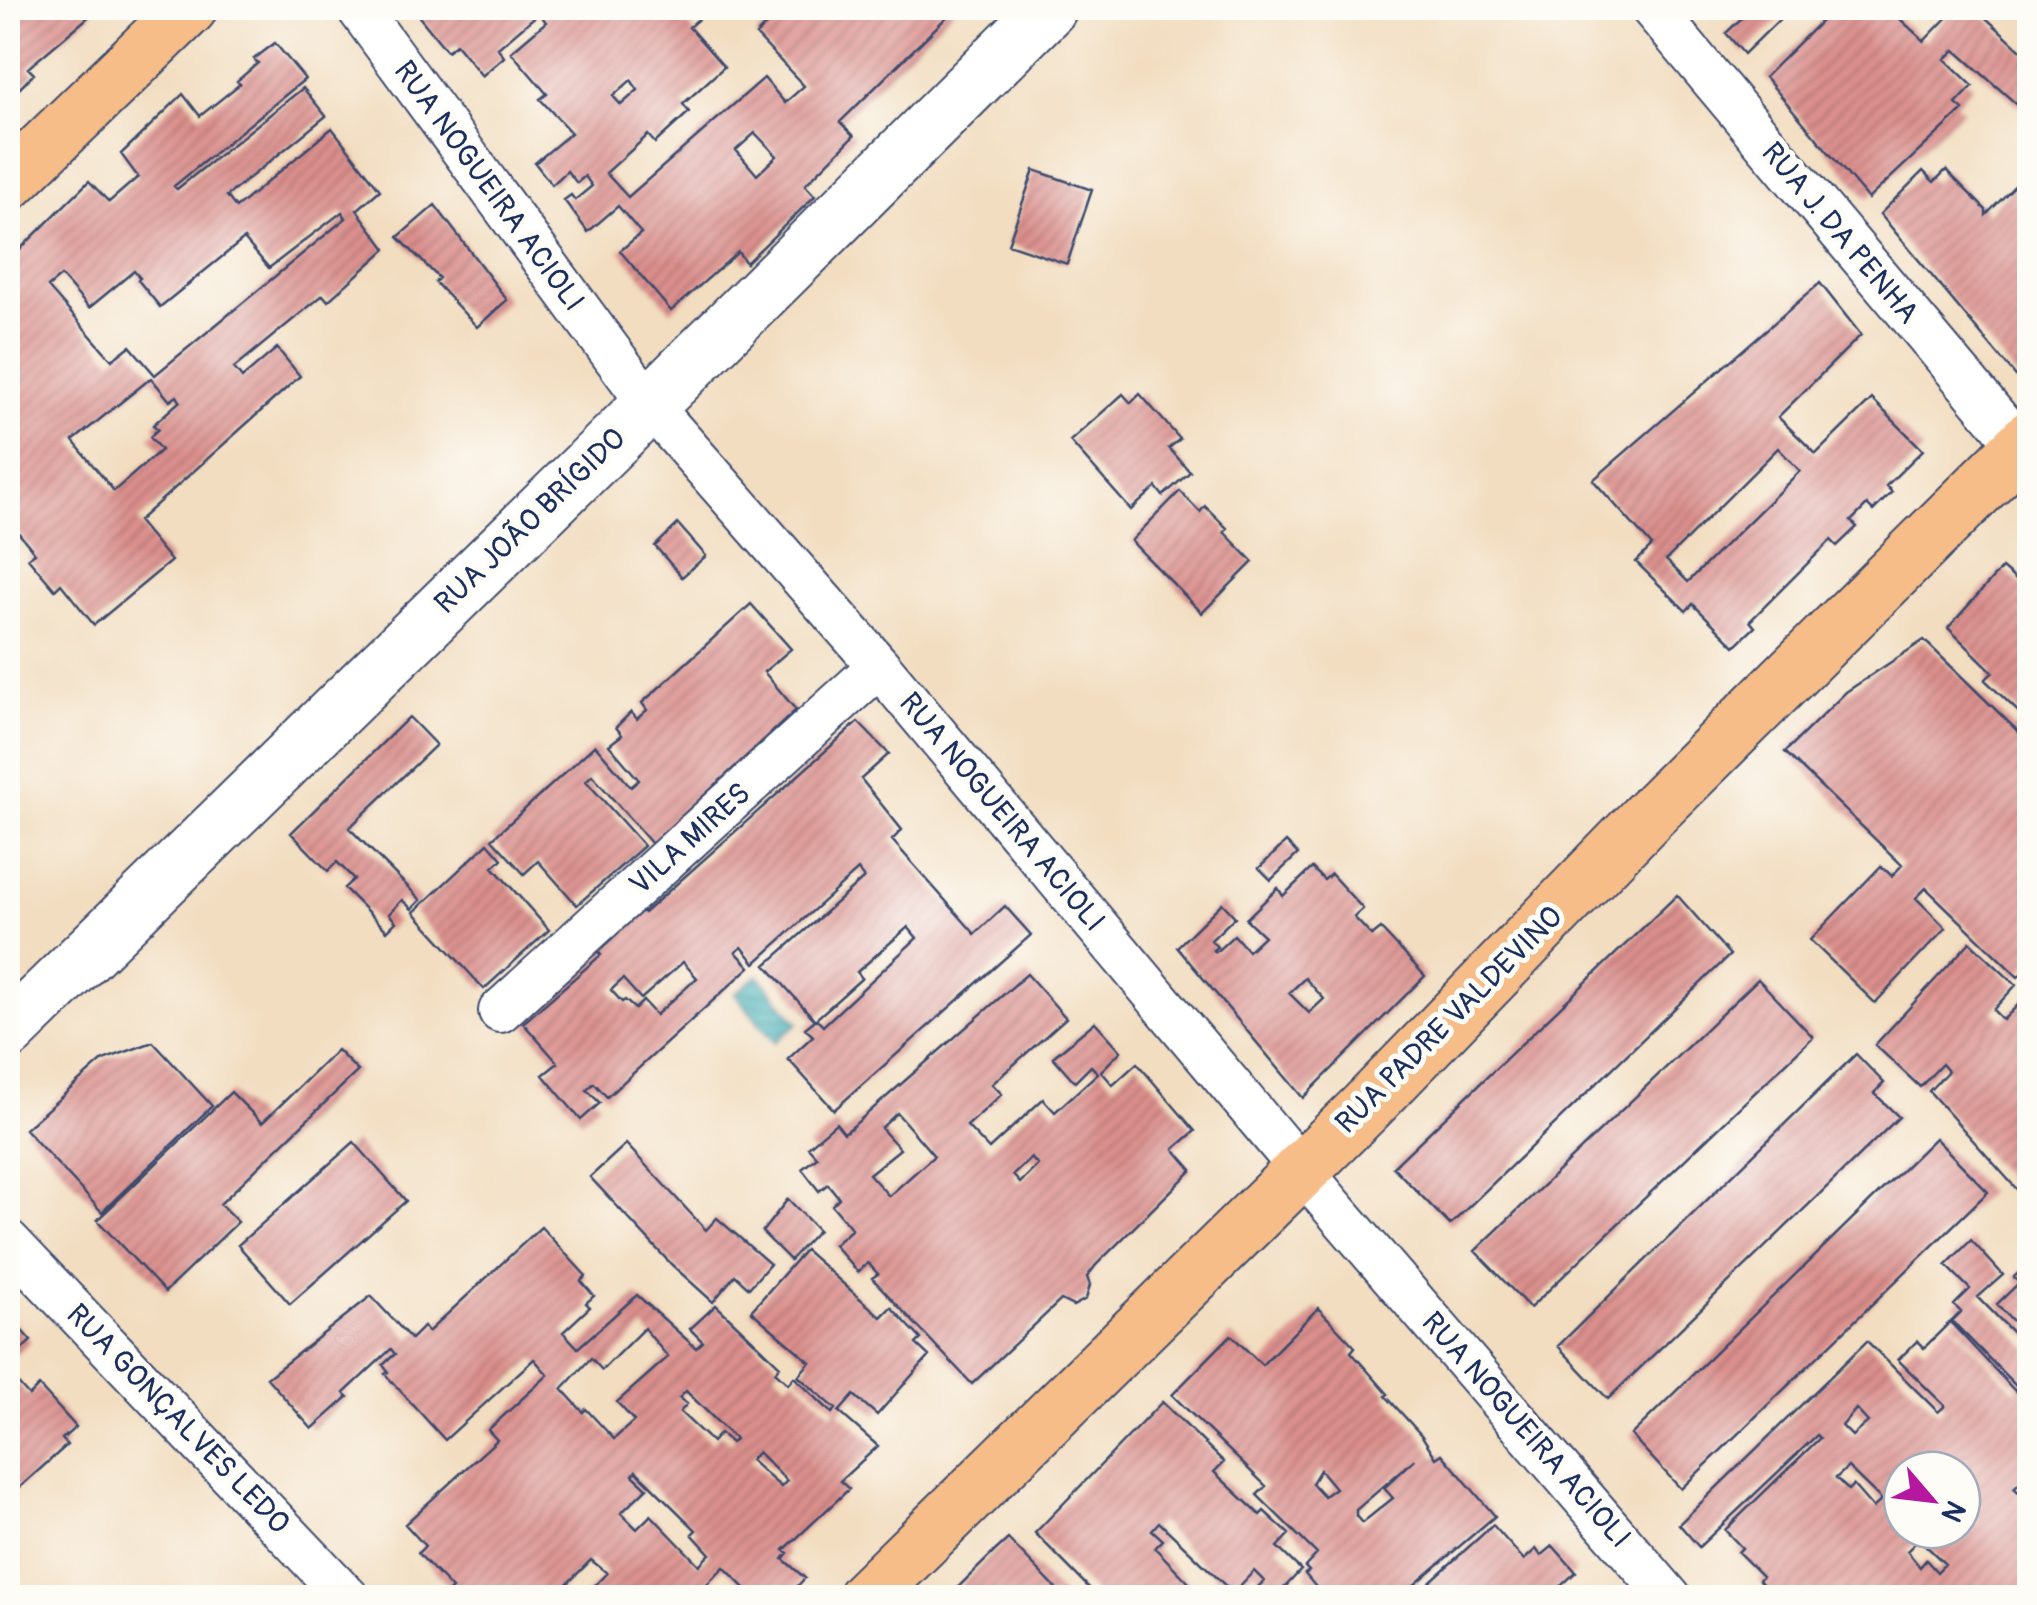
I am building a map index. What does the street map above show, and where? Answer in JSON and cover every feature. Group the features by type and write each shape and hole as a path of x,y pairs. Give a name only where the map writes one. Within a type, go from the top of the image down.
{"main road":[{"path":"8,183 190,8"},
{"name":"RUA PADRE VALDEVINO","path":"864,1598 1366,1107 1652,812 2026,448"}],"street":[{"name":"RUA NOGUEIRA ACIOLI","path":"358,8 650,404 880,666 1301,1168 1670,1598"},
{"name":"RUA JOÃO BRÍGIDO","path":"8,1032 1049,8"},
{"name":"RUA J. DA PENHA","path":"1652,8 2026,448"},
{"name":"VILA MIRES","path":"500,1012 880,666"},
{"name":"RUA GONÇALVES LEDO","path":"8,1241 348,1598"}],"water":[{"path":"758,975 798,1023 775,1042 735,994"}],"building":[{"path":"8,8 87,8 92,14 28,68 34,74 10,98 8,57 12,52 8,45"},
{"path":"412,8 711,8 689,27 724,67 683,104 689,112 655,143 648,135 606,173 628,197 764,78 785,103 804,86 756,35 769,22 756,8 956,8 840,122 854,136 805,185 815,196 746,263 738,252 671,311 620,251 641,233 618,206 588,232 564,200 571,195 575,200 592,186 585,176 577,183 567,171 552,185 535,163 571,133 540,99 547,94 511,52 546,22 539,13 498,48 504,57 482,76 456,44 447,51","holes":["631,80 638,90 621,105 613,96","755,133 777,156 757,175 736,150"]},
{"path":"1752,8 1791,8 1744,54 1726,33"},
{"path":"1834,8 1888,8 1924,41 1956,8 1975,8 2030,58 2030,116 1955,50 1945,59 1973,86 1956,104 1963,110 1868,199 1765,77"},
{"path":"275,43 305,79 174,186 177,189 303,88 326,116 227,196 236,208 332,128 380,190 357,210 386,249 328,301 323,295 234,368 242,378 277,348 300,376 138,521 171,561 94,625 61,584 55,590 28,558 35,553 8,520 8,261 89,181 109,202 138,177 121,154 183,94 200,116 240,84 237,81 258,63 254,59","holes":["342,212 346,218 155,375 130,346 112,360 48,287 61,276 89,308 134,271 160,307 244,239 269,268","151,378 170,401 177,396 180,401 153,425 158,429 150,437 161,450 114,491 73,441"]},
{"path":"1034,170 1092,190 1067,264 1008,244"},
{"path":"1946,170 1986,210 1986,215 2030,170 2030,385 2026,388 1880,214 1923,171 1934,182"},
{"path":"435,205 507,300 477,327 435,282 439,278 398,237"},
{"path":"1820,283 1861,335 1778,417 1816,454 1872,399 1923,450 1886,486 1892,492 1873,511 1867,505 1851,521 1857,527 1837,546 1831,540 1750,621 1755,627 1735,646 1693,604 1686,611 1636,562 1652,546 1593,480","holes":["1778,448 1800,471 1688,582 1666,560"]},
{"path":"1123,394 1131,403 1140,394 1180,439 1169,448 1190,472 1163,496 1156,487 1131,510 1070,441"},
{"path":"1180,491 1200,512 1205,506 1253,562 1202,613 1131,541"},
{"path":"678,524 706,556 682,577 655,546"},
{"path":"2002,568 2028,590 2021,596 2030,605 2030,723 1985,680 1993,672 1948,628"},
{"path":"751,604 791,649 764,672 796,710 652,844 592,775 586,781 644,846 577,905 538,861 524,874 492,839 595,745 631,787 639,780 609,745 622,735 616,727 631,712 637,719 647,710 642,703"},
{"path":"1924,640 2030,743 2030,965 2018,977 1926,888 1916,898 1946,928 1875,1003 1810,940 1881,866 1892,876 1902,865 1785,752 1846,692"},
{"path":"409,717 436,745 349,828 421,900 412,909 402,900 389,914 396,922 387,931 344,888 354,879 337,862 328,871 291,833"},
{"path":"858,722 889,754 861,779 902,830 892,840 975,934 1005,906 1031,935 834,1110 788,1059 813,1036 805,1028 815,1020 766,965 864,878 858,870 755,963 742,947 736,952 750,967 607,1097 594,1083 587,1090 600,1103 581,1120 543,1075 558,1063 523,1023 601,955 594,947 638,907 644,913","holes":["908,927 917,938 823,1026 816,1019 862,978 857,972","683,962 697,978 656,1015 643,1001 635,1009 611,990 623,979 641,999"]},
{"path":"1286,842 1298,854 1271,880 1259,868"},
{"path":"488,843 502,859 493,867 549,930 484,989 414,912"},
{"path":"1312,868 1324,880 1331,874 1363,909 1354,917 1372,936 1381,929 1425,976 1303,1098 1177,947 1222,903 1235,917 1211,940 1217,947 1213,950 1216,952 1234,935 1248,951 1264,936 1246,919 1278,888 1283,896","holes":["1305,978 1324,999 1309,1013 1289,993"]},
{"path":"1677,895 1730,955 1450,1225 1393,1167"},
{"path":"1970,942 2016,985 1993,1010 2003,1020 2030,993 2030,1204 1929,1091 1948,1071 1942,1064 1920,1087 1875,1045"},
{"path":"1027,974 1066,1018 992,1084 1002,1094 967,1126 989,1149 1043,1099 1055,1112 1098,1073 1091,1066 1075,1082 1053,1057 1095,1022 1121,1051 1101,1071 1113,1085 1137,1063 1195,1131 1174,1149 1192,1170 1096,1265 1087,1277 1090,1285 1086,1299 1073,1306 1061,1300 972,1384 872,1278 878,1274 868,1263 858,1272 834,1245 852,1229 832,1205 839,1198 828,1184 819,1191 802,1169 817,1157 808,1147 836,1123 844,1133","holes":["897,1113 934,1156 889,1196 869,1174 900,1149 881,1128","1031,1158 1038,1165 1020,1183 1013,1175"]},
{"path":"1758,979 1813,1037 1530,1308 1475,1251"},
{"path":"153,1042 212,1106 102,1212 25,1129 103,1060"},
{"path":"337,1050 358,1071 220,1204 238,1222 165,1292 97,1220 231,1092 262,1123"},
{"path":"1856,1054 1884,1083 1874,1093 1899,1117 1608,1399 1558,1346"},
{"path":"1935,1138 1988,1192 1681,1489 1631,1435"},
{"path":"354,1142 406,1201 290,1304 238,1245"},
{"path":"626,1144 706,1230 717,1218 770,1264 749,1288 735,1275 713,1302 672,1265 590,1177"},
{"path":"788,1199 818,1230 790,1260 762,1232"},
{"path":"541,1227 586,1276 581,1281 594,1296 586,1303 590,1307 563,1332 578,1348 637,1295 696,1348 703,1342 690,1329 716,1305 780,1366 775,1372 788,1384 794,1377 832,1413 836,1409 798,1376 810,1362 751,1311 805,1250 881,1317 891,1307 921,1339 916,1344 929,1356 877,1415 854,1395 839,1412 878,1446 840,1481 849,1489 784,1550 788,1553 783,1559 805,1578 786,1598 755,1598 724,1567 693,1598 582,1598 607,1573 591,1560 553,1598 443,1598 452,1589 418,1553 425,1546 405,1524 497,1440 488,1430 548,1375 534,1359 445,1440 385,1374 388,1372 383,1365 395,1354 391,1349 344,1393 348,1397 312,1429 267,1378 371,1296 411,1339 424,1326 428,1332","holes":["644,1328 668,1357 617,1402 634,1421 614,1439 562,1389 591,1358 602,1370","686,1391 735,1439 731,1443 720,1433 712,1442 680,1412 687,1404 679,1398","758,1452 787,1481 781,1487 750,1460","636,1471 696,1530 692,1534 710,1554 699,1565 651,1515 637,1529 621,1513 647,1488 633,1475"]},
{"path":"1971,1240 2003,1275 1978,1297 2030,1350 2030,1489 2021,1481 2014,1488 2025,1498 2030,1494 2030,1598 1897,1598 1893,1594 1890,1598 1774,1598 1759,1580 1762,1576 1738,1552 1742,1548 1725,1530 1820,1438 1817,1435 1699,1547 1679,1524 1867,1341 1938,1412 1945,1406 1898,1360 1917,1341 1924,1348 1950,1322 2015,1391 2018,1388 1952,1321 1961,1312 1954,1305 1970,1289 1946,1265","holes":["1856,1409 1868,1422 1852,1436 1842,1426","1848,1467 1882,1500 1873,1508 1853,1485 1848,1490 1836,1478"]},
{"path":"2030,1262 2030,1339 1997,1304 2019,1283 2014,1277"},
{"path":"1318,1308 1355,1347 1351,1352 1436,1458 1442,1454 1495,1516 1399,1598 1325,1598 1305,1574 1309,1571 1305,1567 1317,1554 1257,1495 1266,1486 1172,1395 1231,1335 1262,1365","holes":["1415,1459 1384,1488 1393,1498 1362,1523 1356,1510","1320,1470 1335,1488 1324,1496 1312,1483"]},
{"path":"8,1315 31,1341 8,1361"},
{"path":"8,1372 29,1396 39,1386 76,1427 62,1439 67,1445 19,1488 8,1475"},
{"path":"1162,1402 1224,1462 1214,1472 1260,1515 1264,1511 1289,1534 1277,1547 1301,1570 1284,1588 1292,1598 1247,1598 1264,1581 1254,1571 1233,1593 1159,1522 1152,1530 1163,1540 1155,1548 1192,1586 1181,1598 1099,1598 1035,1533"},
{"path":"1493,1525 1524,1560 1536,1549 1541,1556 1553,1546 1576,1572 1548,1598 1429,1598 1422,1589"},
{"path":"1008,1539 1065,1598 947,1598 996,1550"}]}
